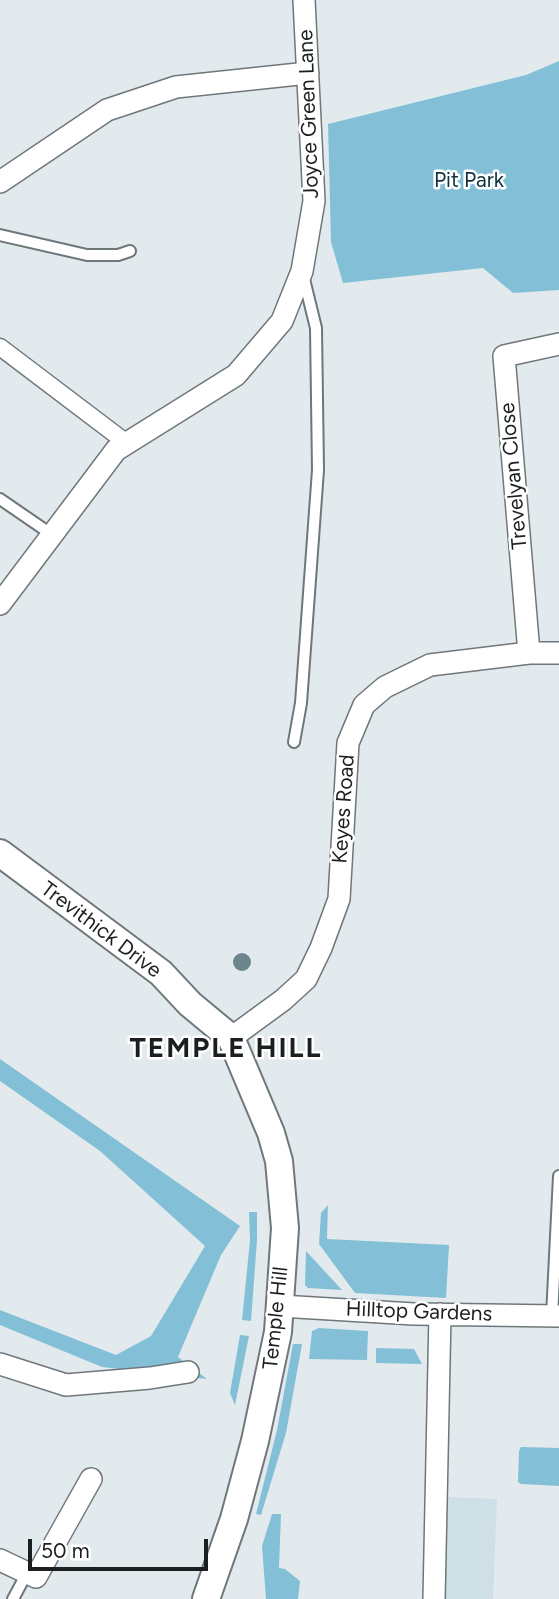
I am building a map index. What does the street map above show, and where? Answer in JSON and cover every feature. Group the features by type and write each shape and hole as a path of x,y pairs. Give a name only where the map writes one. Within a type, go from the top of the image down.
{"street":[{"name":"Joyce Green Lane","path":"0,604 116,450 236,375 282,321 302,271 314,201 304,0"},
{"path":"0,182 107,110 176,87 308,73"},
{"name":"Trevelyan Close","path":"530,653 504,356 559,344"},
{"path":"0,347 128,444"},
{"name":"Keyes Road","path":"231,1038 283,1000 306,979 321,948 339,899 348,743 364,705 385,687 430,665 530,653 559,653"},
{"name":"Trevithick Drive","path":"0,853 161,973 190,1004 231,1038"},
{"name":"Temple Hill","path":"209,1598 255,1441 272,1364 285,1228 279,1161 271,1133 231,1038"},
{"name":"Hilltop Gardens","path":"279,1306 440,1314 556,1316"},
{"path":"434,1599 440,1314"},
{"path":"0,1364 66,1385 188,1372"},
{"path":"0,1560 36,1577 91,1479"}],"lane":[{"path":"0,234 87,255 118,255 130,251"},
{"path":"294,742 301,703 318,470 316,328 302,271"},
{"path":"0,499 51,534"},
{"path":"556,1316 559,1176"},
{"path":"13,1599 27,1573"}],"shaded area":[{"path":"446,1497 497,1499 493,1599 440,1599"}],"green space":[{"name":"Pit Park","path":"559,61 559,290 513,293 483,268 343,283 331,242 328,124 526,75"},
{"path":"0,1059 240,1226 221,1255 178,1357 207,1379 102,1367 0,1325 0,1310 116,1355 151,1336 205,1246 100,1151 0,1081"},
{"path":"328,1205 327,1239 449,1245 446,1298 355,1293 319,1244 321,1213"},
{"path":"249,1212 257,1212 251,1321 242,1320 250,1240"},
{"path":"306,1251 342,1290 308,1288 305,1285"},
{"path":"319,1328 368,1331 367,1360 309,1359 312,1331"},
{"path":"240,1335 249,1336 235,1405 230,1393"},
{"path":"293,1344 302,1344 286,1433 261,1515 256,1514 277,1430"},
{"path":"376,1348 414,1349 422,1364 376,1363"},
{"path":"521,1447 559,1448 559,1486 518,1482"},
{"path":"272,1514 281,1514 279,1568 285,1569 300,1581 298,1599 266,1599 262,1546"}],"district":[{"name":"TEMPLE HILL","path":"226,1049"}]}
